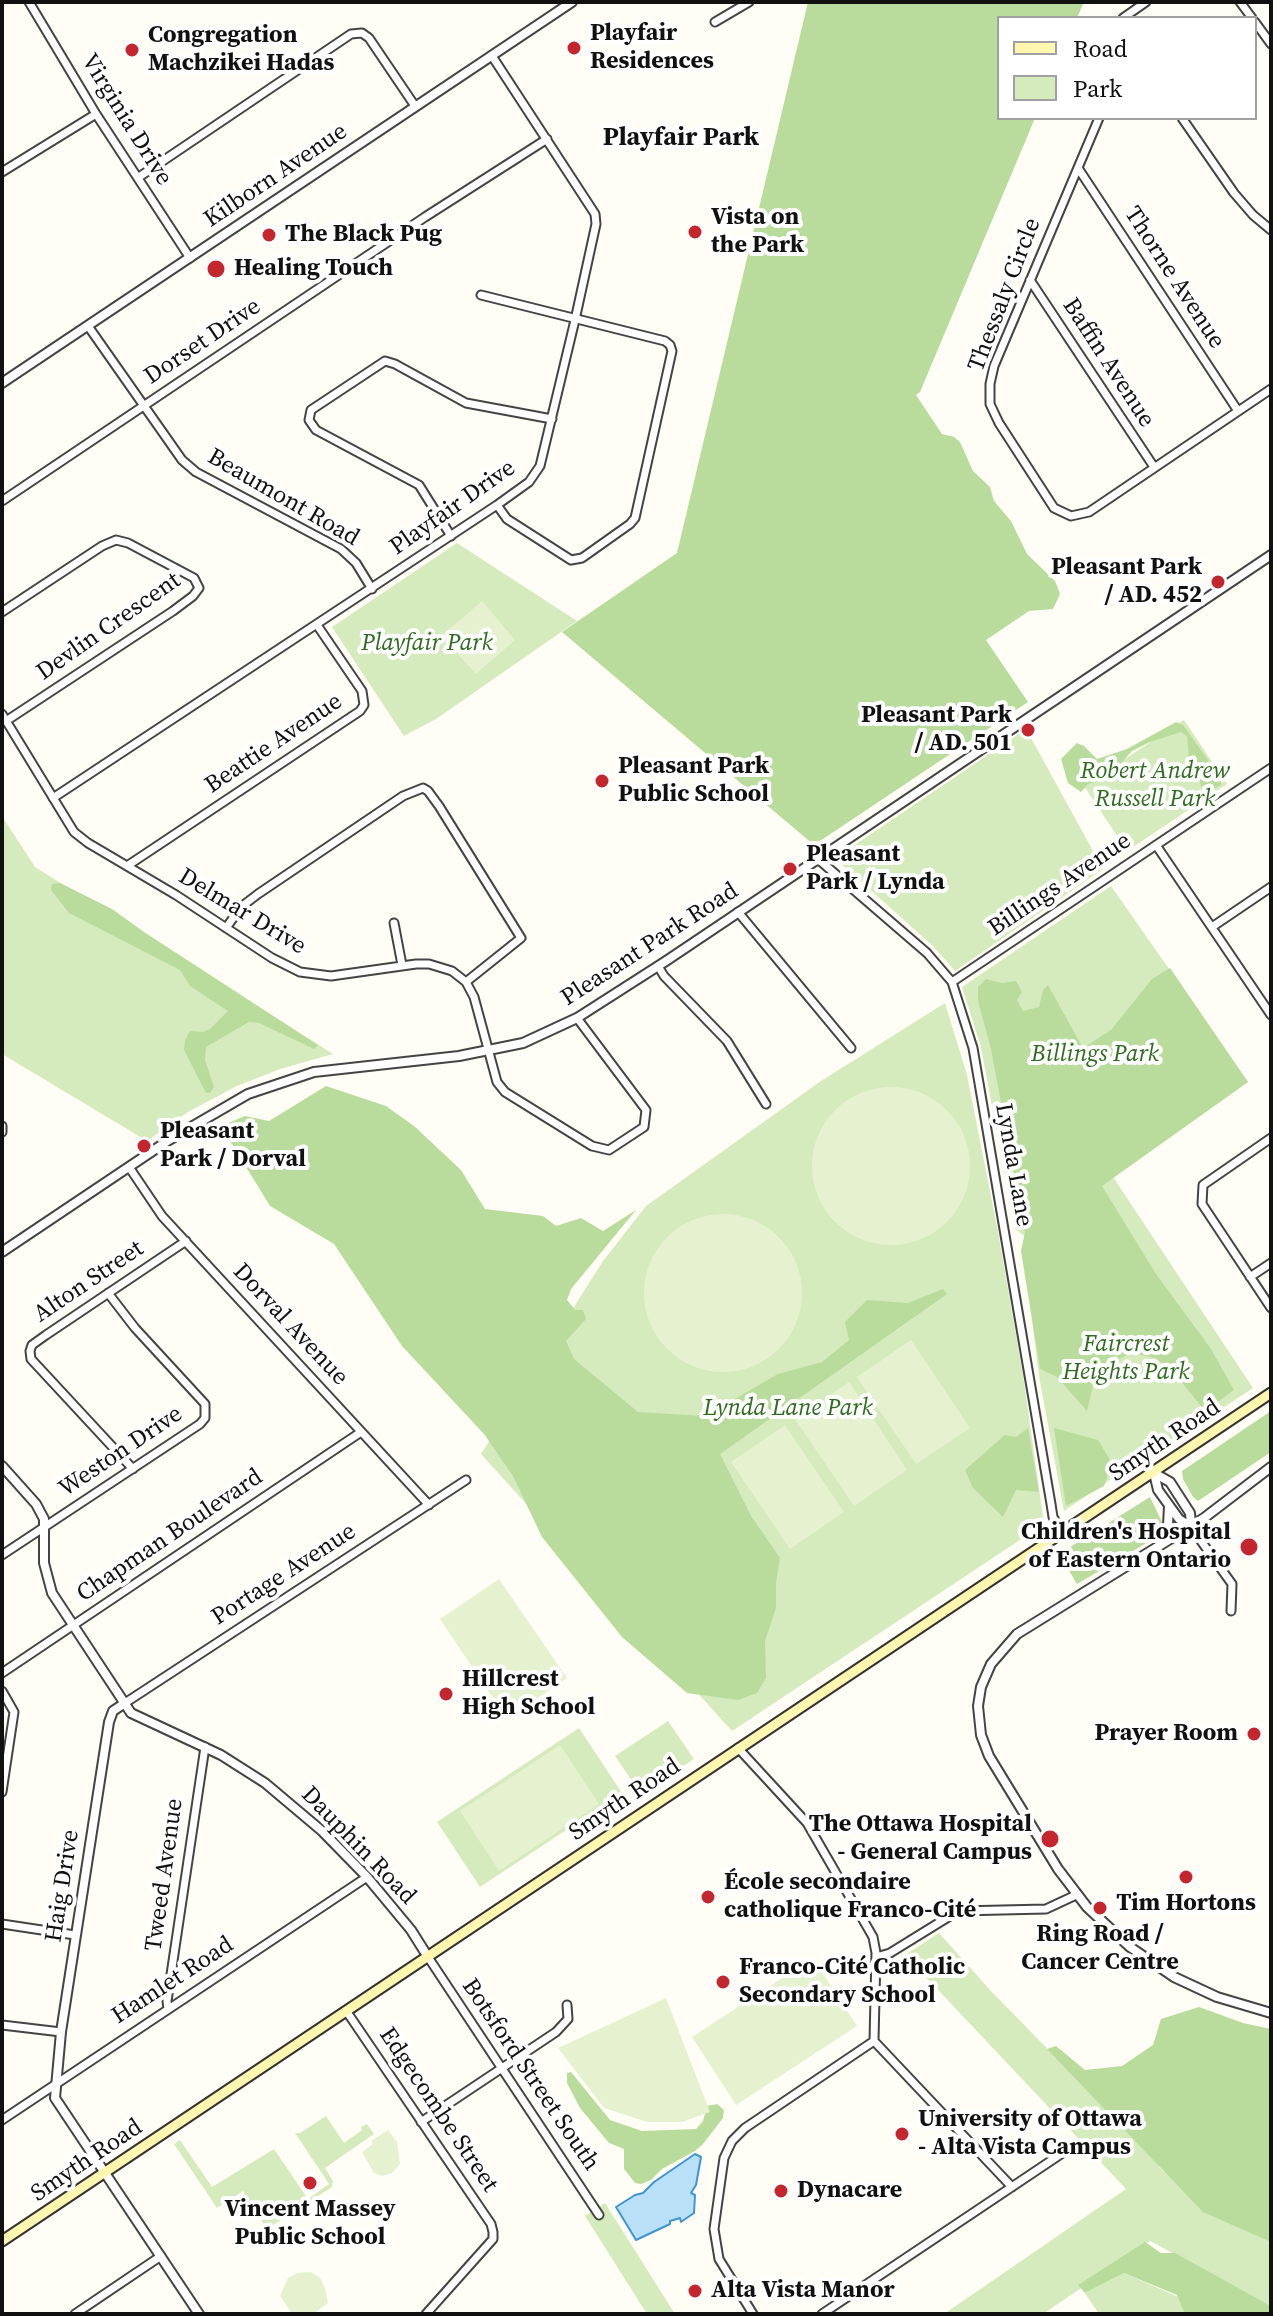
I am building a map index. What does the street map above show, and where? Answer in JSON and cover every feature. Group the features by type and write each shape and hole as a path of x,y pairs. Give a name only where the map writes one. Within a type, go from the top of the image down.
{"main road":[{"name":"Smyth Road","path":"2,2241 1271,1393"}],"street":[{"name":"Virginia Drive","path":"29,2 96,114 190,258"},
{"name":"Kilborn Avenue","path":"2,383 572,2"},
{"path":"715,22 739,4 749,2"},
{"path":"1126,16 1146,2"},
{"path":"1257,24 1271,44"},
{"path":"139,177 351,34 362,33 369,38 415,106"},
{"name":"Playfair Drive","path":"53,798 497,505 529,482 540,466 596,224 595,214 492,56"},
{"path":"2,172 96,114"},
{"name":"Thessaly Circle","path":"1098,120 994,366 990,404 999,423 1054,508 1071,516 1089,512 1271,389"},
{"path":"1183,120 1234,193 1271,230"},
{"name":"Dorset Drive","path":"2,501 425,217 547,139"},
{"name":"Thorne Avenue","path":"1078,168 1238,411"},
{"name":"Baffin Avenue","path":"1030,280 1154,467"},
{"path":"481,295 627,330 670,345 672,351 635,518 630,524 582,558 571,560 507,519 497,505"},
{"name":"Beaumont Road","path":"88,326 182,460 196,472 341,549 356,563 372,589"},
{"path":"451,536 419,485 316,430 309,420 311,410 385,361 466,403 552,419"},
{"name":"Devlin Crescent","path":"2,612 102,546 116,540 128,543 194,578 199,588 173,611 4,717"},
{"name":"Pleasant Park Road","path":"2,1252 169,1140 248,1094 307,1074 436,1059 523,1043 577,1018 1271,555"},
{"name":"Beattie Avenue","path":"127,866 360,711 364,705 362,691 317,625"},
{"name":"Delmar Drive","path":"4,717 74,832 272,958 300,972 331,976 429,964 452,971 466,982"},
{"name":"Billings Avenue","path":"952,982 1271,768"},
{"path":"226,928 241,907 258,894 403,796 423,788 439,806 521,938 466,982 474,997 497,1082 505,1092 592,1146 609,1150 644,1127 646,1110 577,1018"},
{"path":"1156,845 1270,1012"},
{"name":"Lynda Lane","path":"818,859 927,953 952,982 973,1048 1053,1517 1063,1534"},
{"path":"1212,927 1271,887"},
{"path":"738,912 851,1048"},
{"path":"394,923 402,965"},
{"path":"658,966 727,1041 766,1104"},
{"path":"1271,1138 1203,1185 1202,1204 1271,1308"},
{"name":"Dorval Avenue","path":"129,1167 162,1216 429,1505"},
{"name":"Alton Street","path":"133,1469 31,1359 32,1345 186,1241"},
{"path":"1250,1277 1271,1263"},
{"name":"Weston Drive","path":"2,1555 200,1424 207,1411 205,1404 135,1328 108,1293"},
{"name":"Chapman Boulevard","path":"2,1673 361,1432"},
{"path":"2,1466 36,1504 44,1519 47,1581 125,1703"},
{"path":"1271,1467 1191,1527 1017,1634 991,1664 981,1687 978,1719 984,1746 1011,1794 1076,1895 1109,1929 1160,1968 1204,1992 1271,2013"},
{"path":"1154,1473 1158,1490 1179,1519 1191,1527 1232,1584 1231,1611"},
{"path":"1154,1473 1170,1482 1190,1513 1191,1527"},
{"name":"Portage Avenue","path":"125,1703 466,1480"},
{"path":"1162,1545 1168,1525 1169,1505"},
{"path":"2,1691 14,1712 2,1792"},
{"name":"Dauphin Road","path":"125,1703 137,1716 205,1747 265,1783 322,1831 367,1877 411,1930 428,1957"},
{"name":"Haig Drive","path":"125,1703 110,1714 61,2032 55,2098 199,2314"},
{"name":"Tweed Avenue","path":"168,2009 171,1970 205,1747"},
{"path":"738,1748 812,1830 873,1937 876,1957 874,2041 1012,2187"},
{"name":"Hamlet Road","path":"2,2120 367,1877"},
{"path":"876,1957 890,1953 958,1911 1046,1909 1076,1895"},
{"path":"2,1924 75,1935"},
{"name":"Botsford Street South","path":"428,1957 599,2215"},
{"path":"421,2122 563,2026 568,2019 567,2005"},
{"name":"Edgecombe Street","path":"347,2012 493,2232 493,2239 426,2314"},
{"path":"2,2025 61,2032"},
{"path":"753,2314 719,2259 714,2234 724,2158 732,2141 745,2128 874,2041"},
{"path":"822,2314 1070,2148"},
{"path":"75,2314 161,2256"}],"green space":[{"path":"808,2 1083,4 1078,16 997,16 997,120 1034,120 920,392 916,395 942,434 960,442 973,471 990,487 994,501 1011,521 1027,554 1055,581 1060,594 1053,609 1029,611 986,640 1028,702 814,845 562,632 677,553"},
{"name":"Playfair Park","path":"457,543 577,621 436,719 404,736 332,627"},
{"path":"482,601 515,640 476,674 441,636"},
{"name":"Robert Andrew Russell Park","path":"1184,720 1227,784 1127,851 1084,786"},
{"path":"1176,722 1183,725 1221,778 1221,785 1208,792 1202,789 1199,777 1190,769 1187,736 1181,732 1132,751 1107,779 1088,784 1081,792 1068,783 1061,759 1077,743 1097,759 1127,749"},
{"path":"1026,729 1103,869 955,971 932,945 837,857"},
{"path":"2,816 35,867 333,1054 280,1069 237,1086 188,1112 147,1141 2,1054"},
{"path":"60,883 112,909 318,1045 314,1049 259,1023 249,1022 206,1047 205,1060 214,1087 206,1093 184,1050 185,1040 190,1031 210,1029 228,1011 190,986 180,970 69,913 51,890 52,884"},
{"name":"Faircrest Heights Park","path":"1111,886 1248,1082 1113,1177 1253,1388 1064,1511 1039,1376 1023,1246 1026,1237 1015,1229 981,1047 962,987"},
{"name":"Billings Park","path":"1170,968 1248,1082 1102,1186 1156,1274 1211,1349 1234,1390 1205,1411 1175,1374 1156,1358 1132,1353 1110,1363 1093,1386 1087,1411 1057,1377 1040,1369 1021,1251 1025,1232 991,1049 978,1001 978,987 986,979 1002,983 1016,981 1022,992 1017,1000 1023,1011 1039,1007 1043,990 1048,985 1083,1048 1111,1030 1152,979"},
{"name":"Lynda Lane Park","path":"945,1003 967,1075 998,1232 1023,1375 1044,1524 732,1731 481,1454 603,1261 646,1206 821,1081"},
{"path":"326,1086 386,1106 414,1126 461,1170 485,1209 543,1216 556,1226 581,1218 603,1231 636,1210 571,1289 567,1300 575,1310 583,1310 586,1319 566,1341 574,1359 638,1412 705,1416 778,1374 822,1362 849,1340 845,1322 867,1300 908,1303 943,1289 947,1294 720,1454 751,1516 780,1558 776,1608 765,1641 766,1678 757,1693 738,1700 687,1693 622,1637 542,1537 513,1476 484,1434 402,1346 334,1244 270,1206 221,1126 245,1116 269,1121"},
{"path":"891,1087 921,1093 947,1110 964,1136 970,1166 964,1196 947,1222 921,1239 891,1245 861,1239 835,1222 818,1196 812,1166 818,1136 835,1110 861,1093"},
{"path":"723,1214 753,1220 779,1237 796,1263 802,1293 796,1323 779,1349 753,1366 723,1372 693,1366 667,1349 650,1323 644,1293 650,1263 667,1237 693,1220"},
{"path":"911,1340 970,1428 916,1464 857,1377"},
{"path":"849,1382 907,1470 854,1506 795,1419"},
{"path":"1271,1411 1271,1452 1198,1501 1193,1497 1182,1471"},
{"path":"785,1425 844,1512 790,1549 731,1462"},
{"path":"1028,1428 1039,1492 1016,1490 1003,1517 973,1488 965,1470 1005,1435 1016,1437"},
{"path":"1054,1428 1098,1440 1112,1463 1104,1486 1066,1506"},
{"path":"1150,1497 1162,1522 1155,1538 1077,1584 1065,1564 1067,1549"},
{"path":"499,1579 567,1678 507,1719 440,1619"},
{"path":"668,1721 694,1759 641,1794 615,1756"},
{"path":"579,1728 622,1793 480,1887 437,1822"},
{"path":"560,1745 599,1804 499,1871 460,1811"},
{"path":"939,1933 991,1991 1159,2163 1159,2167 1201,2207 1271,2231 1271,2306 1150,2241 1043,2314 944,2314 1126,2189 905,1955"},
{"path":"813,1958 857,2026 736,2105 692,2037"},
{"path":"666,1998 710,2112 682,2122 647,2122 604,2108 558,2048"},
{"path":"1199,2007 1243,2023 1271,2029 1271,2242 1203,2212 1047,2049 1056,2046 1085,2070 1122,2066 1153,2045 1161,2019"},
{"path":"571,2072 610,2120 642,2131 696,2129 703,2121 707,2106 717,2104 724,2110 723,2118 695,2151 662,2169 651,2180 635,2183 624,2169 624,2149 609,2143 580,2108 567,2083 567,2073"},
{"path":"326,2116 344,2143 367,2124 374,2134 325,2168 333,2181 332,2187 267,2229 243,2191 217,2208 174,2144 180,2140 212,2187 274,2149 308,2199 329,2184 295,2133 300,2133"},
{"path":"388,2130 397,2142 400,2164 392,2173 382,2176 374,2173 362,2152 373,2144 371,2141"},
{"path":"605,2203 675,2314 647,2314 585,2216"},
{"path":"1145,2242 1161,2253 1175,2253 1271,2306 1271,2314 1185,2314 1177,2295 1124,2273 1085,2293 1078,2285"},
{"path":"311,2272 320,2278 328,2303 313,2314 292,2314 280,2296 288,2278 297,2273"},
{"path":"1124,2273 1217,2314 1099,2314 1085,2293"}],"water":[{"path":"695,2154 701,2157 696,2185 691,2193 695,2195 694,2213 681,2222 680,2218 670,2221 670,2224 636,2240 616,2207 643,2193"}],"place":[{"name":"Playfair Residences","path":"574,48"},
{"name":"Congregation Machzikei Hadas","path":"132,50"},
{"name":"Vista on the Park","path":"695,232"},
{"name":"The Black Pug","path":"269,235"},
{"name":"Healing Touch","path":"216,269"},
{"name":"Pleasant Park / AD. 452","path":"1218,582"},
{"name":"Pleasant Park / AD. 501","path":"1028,730"},
{"name":"Pleasant Park Public School","path":"602,781"},
{"name":"Pleasant Park / Lynda","path":"790,869"},
{"name":"Pleasant Park / Dorval","path":"144,1146"},
{"name":"Children's Hospital of Eastern Ontario","path":"1249,1547"},
{"name":"Hillcrest High School","path":"446,1694"},
{"name":"Prayer Room","path":"1254,1734"},
{"name":"The Ottawa Hospital - General Campus","path":"1050,1839"},
{"name":"Tim Hortons","path":"1186,1877"},
{"name":"École secondaire catholique Franco-Cité","path":"708,1897"},
{"name":"Ring Road / Cancer Centre","path":"1100,1908"},
{"name":"Franco-Cité Catholic Secondary School","path":"723,1982"},
{"name":"University of Ottawa - Alta Vista Campus","path":"902,2134"},
{"name":"Vincent Massey Public School","path":"310,2183"},
{"name":"Dynacare","path":"781,2191"},
{"name":"Alta Vista Manor","path":"695,2291"}],"district":[{"name":"Playfair Park","path":"681,138"}]}
